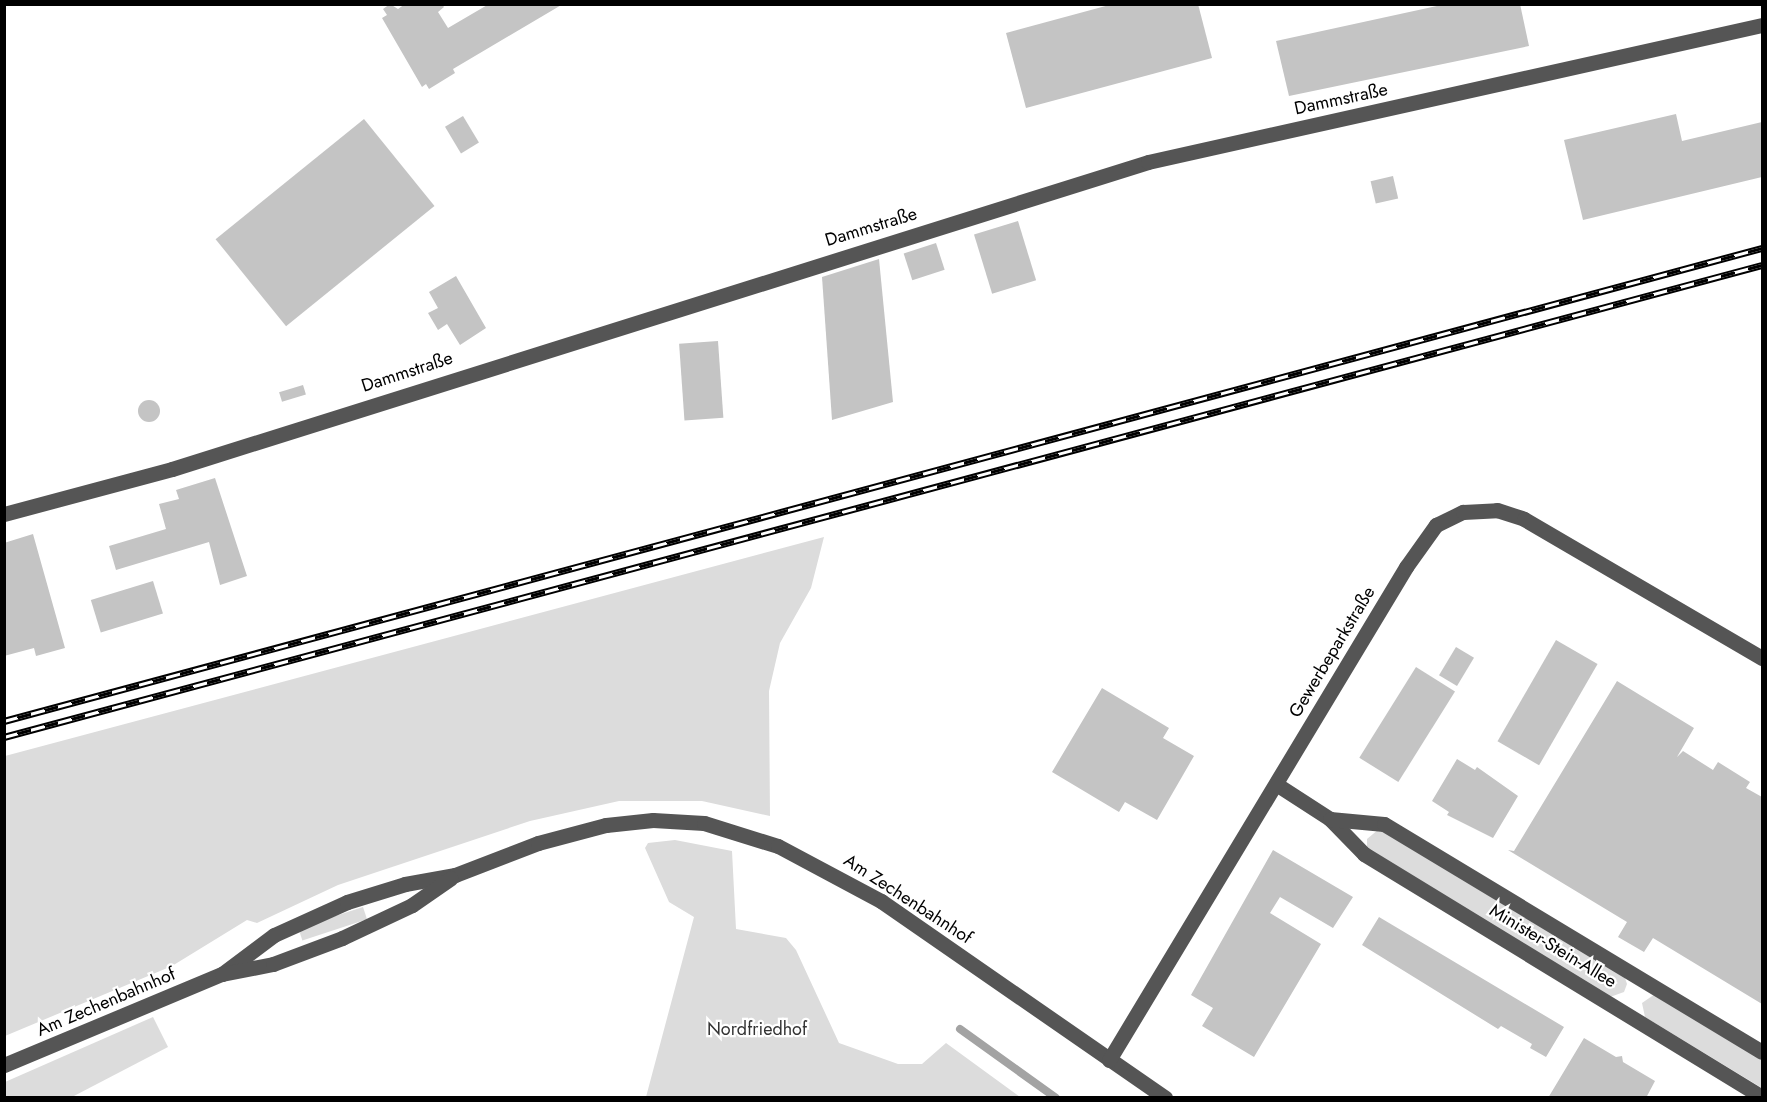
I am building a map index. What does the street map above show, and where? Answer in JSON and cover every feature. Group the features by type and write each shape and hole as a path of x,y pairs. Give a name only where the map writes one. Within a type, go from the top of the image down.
{"street":[{"name":"Dammstraße","path":"4,514 172,469 1148,162 1762,25"},
{"name":"Gewerbeparkstraße","path":"1109,1059 1406,567 1436,525 1463,512 1497,510 1524,519 1762,658"},
{"name":"Minister-Stein-Allee","path":"1276,784 1330,819 1364,854 1762,1097"},
{"name":"Minister-Stein-Allee","path":"1330,819 1384,825 1762,1052"},
{"name":"Am Zechenbahnhof","path":"222,974 274,935 347,902 405,884 456,875 538,843 606,825 653,820 694,822 746,833 828,870 881,901 1109,1059"},
{"name":"Am Zechenbahnhof","path":"4,1065 222,974 273,964 342,938 412,905 456,875"},
{"path":"1109,1059 1165,1098"}],"green space":[{"path":"824,537 811,588 780,643 769,691 770,816 702,801 619,801 530,821 338,885 257,923 247,920 172,966 5,1036 5,756"},
{"path":"1379,829 1624,975 1627,984 1624,992 1610,997 1367,849 1367,839"},
{"name":"Nordfriedhof","path":"675,840 732,851 736,929 786,938 796,950 839,1043 898,1064 922,1064 946,1043 1020,1097 646,1097 694,917 669,902 645,848 648,843"},
{"path":"363,907 367,919 302,940 298,928"},
{"path":"1655,994 1762,1057 1762,1088 1645,1017 1642,1003"},
{"path":"153,1017 168,1047 72,1097 5,1097 5,1082"}],"building":[{"path":"390,4 398,9 405,4 442,4 444,7 438,12 448,28 489,4 563,4 453,69 455,73 429,89 426,84 422,87 382,18 387,15 383,9"},
{"path":"1113,4 1198,4 1212,58 1026,108 1006,33"},
{"path":"1446,4 1520,4 1529,46 1289,96 1276,41"},
{"path":"1676,114 1682,141 1762,122 1762,177 1583,220 1564,140"},
{"path":"463,116 479,143 461,153 445,127"},
{"path":"364,119 434,206 286,326 216,239"},
{"path":"1393,176 1398,198 1376,204 1371,181"},
{"path":"1018,221 1036,280 992,294 974,234"},
{"path":"936,243 945,270 912,280 904,254"},
{"path":"879,259 893,402 832,420 822,277"},
{"path":"456,276 486,328 460,345 447,324 438,330 428,313 438,308 429,292"},
{"path":"718,341 723,418 684,421 679,344"},
{"path":"303,385 306,395 282,402 279,392"},
{"path":"149,400 159,407 160,411 153,421 149,422 139,415 138,411 145,401"},
{"path":"215,478 247,576 220,585 209,542 116,570 109,546 166,529 159,504 179,499 176,490"},
{"path":"33,534 65,648 36,656 34,648 4,656 4,543"},
{"path":"153,581 163,614 101,633 91,600"},
{"path":"1556,640 1598,664 1539,765 1498,741"},
{"path":"1456,647 1474,658 1457,686 1439,675"},
{"path":"1416,667 1455,691 1398,782 1359,758"},
{"path":"1617,681 1694,728 1677,757 1683,751 1713,770 1718,762 1750,782 1746,788 1762,797 1762,1004 1653,938 1644,952 1618,937 1627,922 1508,850 1514,851"},
{"path":"1102,688 1169,728 1163,738 1194,756 1157,820 1125,802 1119,812 1052,772"},
{"path":"1457,759 1475,770 1477,767 1518,796 1493,838 1447,815 1449,812 1432,801"},
{"path":"1273,850 1353,897 1333,928 1280,897 1270,913 1321,944 1254,1057 1202,1026 1213,1008 1191,995"},
{"path":"1379,917 1564,1027 1546,1057 1530,1048 1532,1044 1501,1026 1498,1029 1362,945"},
{"path":"1584,1038 1616,1057 1622,1056 1623,1062 1655,1081 1646,1098 1548,1098"}],"waterway":[{"path":"960,1029 1056,1098"}],"railway":[{"path":"4,721 1762,248"},
{"path":"4,737 1762,265"}]}
